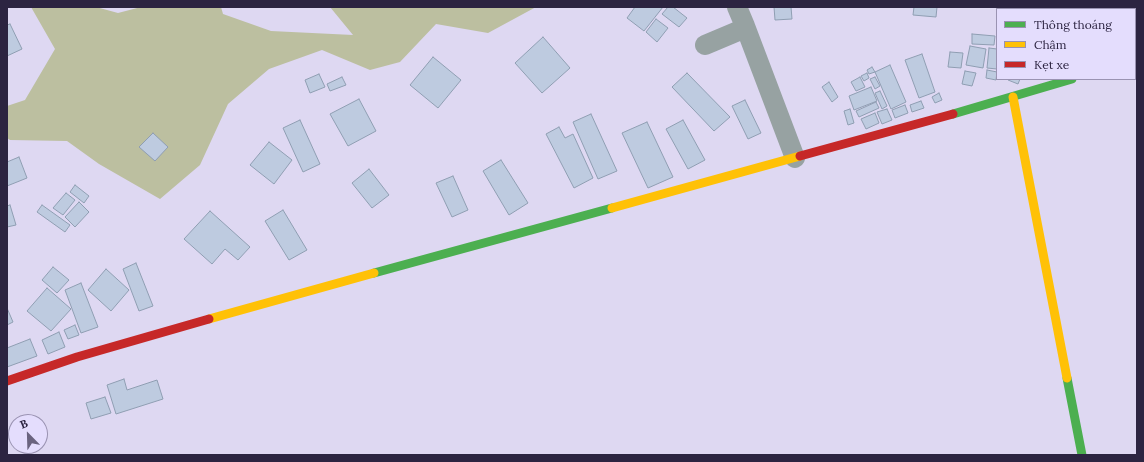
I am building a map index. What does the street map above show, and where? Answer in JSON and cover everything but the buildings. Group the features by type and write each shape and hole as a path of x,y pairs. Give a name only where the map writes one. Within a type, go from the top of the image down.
{"street":[{"path":"737,7 795,158"},
{"path":"705,45 740,31 744,26"},
{"path":"7,381 77,357 235,311 795,158 1069,80"},
{"path":"1013,97 1082,455"}],"green space":[{"path":"31,7 96,7 118,13 141,7 221,7 223,14 271,31 353,35 330,7 536,7 488,33 436,24 400,62 370,70 322,50 269,69 228,104 200,165 160,199 99,164 67,141 10,140 7,138 7,106 25,100 55,49"}],"traffic: fast":[{"path":"953,114 1069,80"},
{"path":"374,273 612,208"},
{"path":"1067,378 1082,455"}],"traffic: slow":[{"path":"1013,97 1067,378"},
{"path":"612,208 800,156"},
{"path":"209,319 374,273"}],"traffic: jam":[{"path":"800,156 953,114"},
{"path":"7,381 77,357 209,319"}]}
